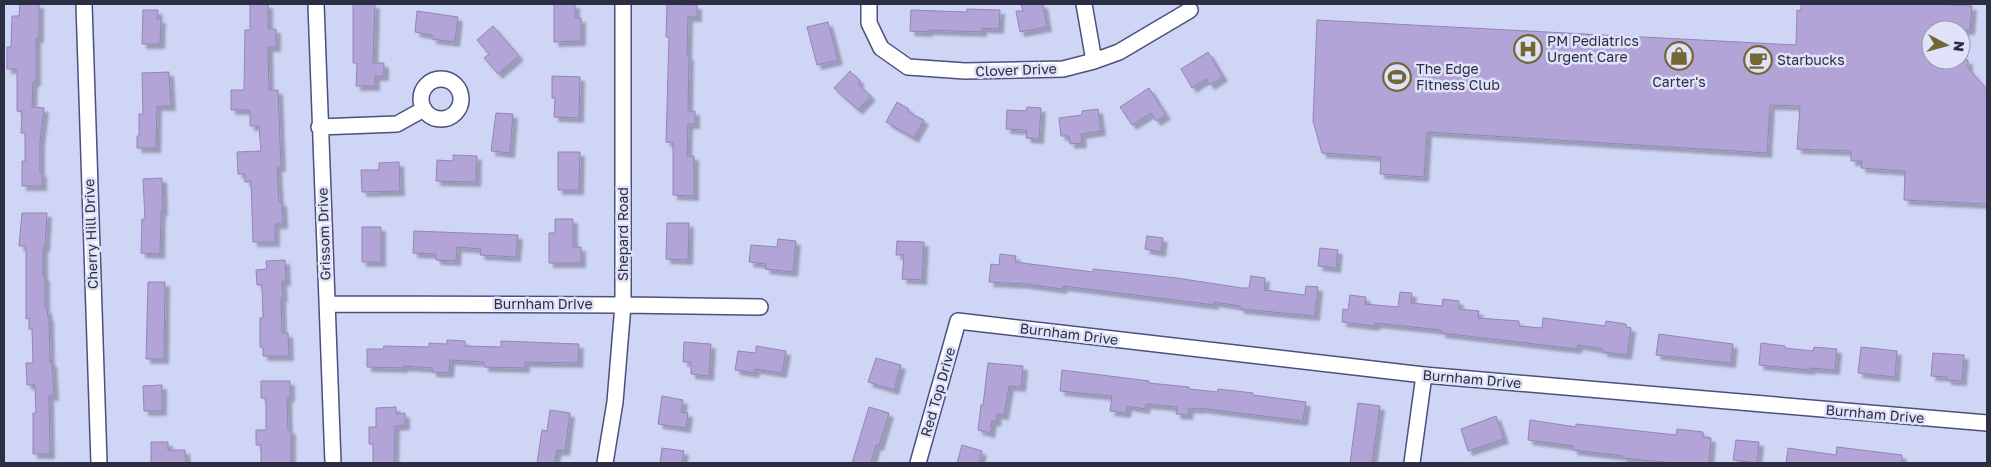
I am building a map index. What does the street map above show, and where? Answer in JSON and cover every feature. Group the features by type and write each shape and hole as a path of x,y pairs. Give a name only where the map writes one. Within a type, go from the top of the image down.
{"street":[{"name":"Cherry Hill Drive","path":"84,4 99,463"},
{"name":"Grissom Drive","path":"316,4 319,127 333,463"},
{"name":"Shepard Road","path":"605,463 615,402 623,305 623,4"},
{"name":"Clover Drive","path":"869,4 869,23 881,48 908,67 965,71 1063,69 1094,61 1119,52 1190,10"},
{"path":"1084,4 1094,61"},
{"path":"319,127 397,124 424,109"},
{"name":"Burnham Drive","path":"327,304 760,307"},
{"name":"Burnham Drive","path":"958,321 1424,375 1987,423"},
{"name":"Red Top Drive","path":"918,463 958,321"},
{"path":"1412,463 1424,375"}],"building":[{"path":"20,4 39,4 39,38 36,38 36,81 33,82 32,107 44,108 40,141 42,186 22,186 22,161 25,161 25,133 21,133 22,112 17,111 17,69 7,69 7,47 11,47 12,16 19,16"},
{"path":"250,4 268,4 268,29 276,29 276,47 268,47 269,90 278,90 281,167 277,167 279,202 282,202 283,224 275,224 275,242 253,242 251,181 245,182 245,174 238,174 237,152 261,151 259,126 250,126 250,110 231,110 231,90 244,90 245,30 250,30"},
{"path":"353,4 375,4 373,63 384,63 384,76 375,76 375,86 356,86 357,63 353,63"},
{"path":"554,4 575,4 575,18 581,18 581,41 554,42"},
{"path":"667,4 697,5 697,17 688,17 687,56 689,56 688,111 695,111 695,124 688,124 687,156 694,156 694,196 673,195 673,143 666,142 669,37 666,37"},
{"path":"1021,4 1043,4 1047,27 1020,32 1016,11 1023,11"},
{"path":"1801,4 1936,4 1972,6 1971,20 1921,20 1921,70 1970,70 1987,90 1987,204 1904,200 1905,171 1861,168 1862,161 1851,161 1851,151 1797,149 1800,106 1770,105 1767,153 1427,132 1424,177 1380,174 1381,157 1322,153 1313,121 1317,20 1796,45 1797,10 1801,11"},
{"path":"967,9 1000,10 999,29 982,28 982,32 910,31 911,10 967,12"},
{"path":"143,10 158,10 157,19 161,19 160,44 142,44"},
{"path":"417,11 458,17 455,42 432,39 432,35 415,32"},
{"path":"828,22 838,60 817,65 807,27"},
{"path":"493,26 519,56 498,74 484,58 489,54 477,40"},
{"path":"1208,52 1223,77 1210,85 1206,79 1192,88 1181,69"},
{"path":"850,71 860,81 858,84 871,96 858,110 834,88"},
{"path":"169,72 171,106 157,106 156,148 137,148 139,114 143,114 142,73"},
{"path":"552,76 580,77 579,118 554,117 555,98 552,98"},
{"path":"1149,88 1166,115 1156,121 1151,113 1132,125 1120,107"},
{"path":"897,102 909,109 908,112 924,120 914,138 886,122"},
{"path":"1027,107 1041,108 1039,139 1026,138 1027,130 1006,129 1007,110 1026,111"},
{"path":"1098,109 1101,131 1081,134 1082,143 1070,144 1069,136 1061,136 1059,118 1082,115 1082,111"},
{"path":"496,113 513,114 510,153 491,151"},
{"path":"558,152 580,152 579,190 558,190"},
{"path":"453,155 477,156 476,182 436,181 437,160 453,161"},
{"path":"399,162 400,191 362,192 361,170 379,170 379,163"},
{"path":"162,178 163,211 161,211 160,254 141,253 142,219 145,219 143,179"},
{"path":"22,213 47,213 45,247 43,247 43,277 45,277 45,309 47,309 49,317 50,362 52,362 54,396 49,396 50,454 33,454 33,413 36,413 35,385 27,385 26,363 33,363 32,329 29,329 29,318 26,319 26,246 19,246"},
{"path":"555,219 573,219 573,247 581,247 581,263 549,263 549,233 555,233"},
{"path":"667,223 689,223 688,260 666,259"},
{"path":"362,227 381,227 381,262 362,262"},
{"path":"414,231 518,235 516,257 480,255 481,249 457,247 456,261 436,260 436,254 413,253"},
{"path":"1147,236 1163,238 1161,252 1145,249"},
{"path":"778,239 796,241 793,272 765,269 766,264 749,262 751,245 777,247"},
{"path":"897,241 924,242 922,280 902,279 904,255 896,255"},
{"path":"1320,248 1338,250 1336,268 1318,266"},
{"path":"1000,254 1016,256 1015,262 1093,272 1093,269 1177,278 1242,288 1249,288 1251,276 1265,278 1264,290 1305,295 1306,286 1318,287 1315,316 1240,309 1240,306 1214,302 1214,305 1063,286 1062,289 1026,284 989,282 991,264 999,265"},
{"path":"285,260 286,281 282,281 283,297 281,297 282,333 288,333 289,356 263,356 263,348 260,347 260,318 263,318 262,285 257,285 256,270 267,269 266,261"},
{"path":"148,282 165,282 164,359 146,359"},
{"path":"1400,292 1412,293 1411,303 1442,306 1443,299 1459,301 1459,309 1479,311 1478,318 1519,321 1519,326 1542,328 1543,318 1605,326 1606,321 1626,324 1626,327 1631,328 1627,355 1603,352 1603,349 1578,345 1577,349 1441,333 1441,330 1375,323 1375,326 1342,322 1343,309 1348,310 1350,295 1366,297 1365,304 1398,307"},
{"path":"1659,334 1733,344 1731,363 1656,355"},
{"path":"447,340 465,341 465,346 501,347 501,341 579,344 578,363 525,362 525,368 484,367 484,362 450,360 449,373 432,372 432,368 403,366 403,368 367,367 367,349 383,349 384,346 429,347 429,343 447,344"},
{"path":"684,342 711,344 709,376 691,374 691,362 683,362"},
{"path":"1761,343 1813,351 1814,347 1837,349 1835,370 1810,368 1810,370 1759,365"},
{"path":"756,346 786,351 782,373 755,369 754,373 735,370 738,351 756,353"},
{"path":"1861,347 1897,351 1895,377 1858,373"},
{"path":"1933,353 1964,355 1962,381 1947,380 1947,377 1931,376"},
{"path":"876,358 901,365 894,390 868,382"},
{"path":"988,363 1023,366 1021,387 1009,386 1004,415 997,414 996,422 992,421 990,433 978,430"},
{"path":"1062,370 1149,381 1149,383 1189,387 1189,389 1218,392 1218,389 1306,402 1303,421 1199,408 1189,408 1188,415 1176,414 1177,407 1146,404 1145,409 1127,406 1126,413 1110,411 1112,396 1060,391"},
{"path":"261,381 290,381 290,397 287,397 288,430 291,430 291,463 261,463 261,445 256,445 256,430 266,430 266,398 261,398"},
{"path":"162,385 162,411 144,411 143,386"},
{"path":"662,396 683,400 681,412 688,413 686,428 658,424"},
{"path":"1358,403 1380,406 1372,463 1350,463"},
{"path":"396,407 396,414 405,413 405,425 395,426 394,463 373,463 373,444 369,444 369,427 376,427 376,408"},
{"path":"869,407 889,413 879,446 876,445 871,463 852,463"},
{"path":"550,410 570,413 565,451 557,450 554,463 537,463 542,430 547,431"},
{"path":"1496,416 1504,439 1468,451 1461,429"},
{"path":"1530,420 1576,427 1576,424 1676,435 1677,429 1703,432 1703,437 1711,438 1709,463 1674,463 1623,458 1623,456 1573,450 1573,446 1528,440"},
{"path":"1736,440 1759,442 1757,463 1733,460"},
{"path":"151,442 168,442 168,450 185,450 186,463 151,463"},
{"path":"962,445 982,451 979,463 957,463"},
{"path":"1837,447 1902,455 1902,463 1786,463 1788,448 1836,455"},
{"path":"662,448 684,451 682,463 660,463"}],"place":[{"name":"PM Pediatrics Urgent Care","path":"1528,49"},
{"name":"Carter's","path":"1679,56"},
{"name":"Starbucks","path":"1758,60"},
{"name":"The Edge Fitness Club","path":"1397,77"}]}
